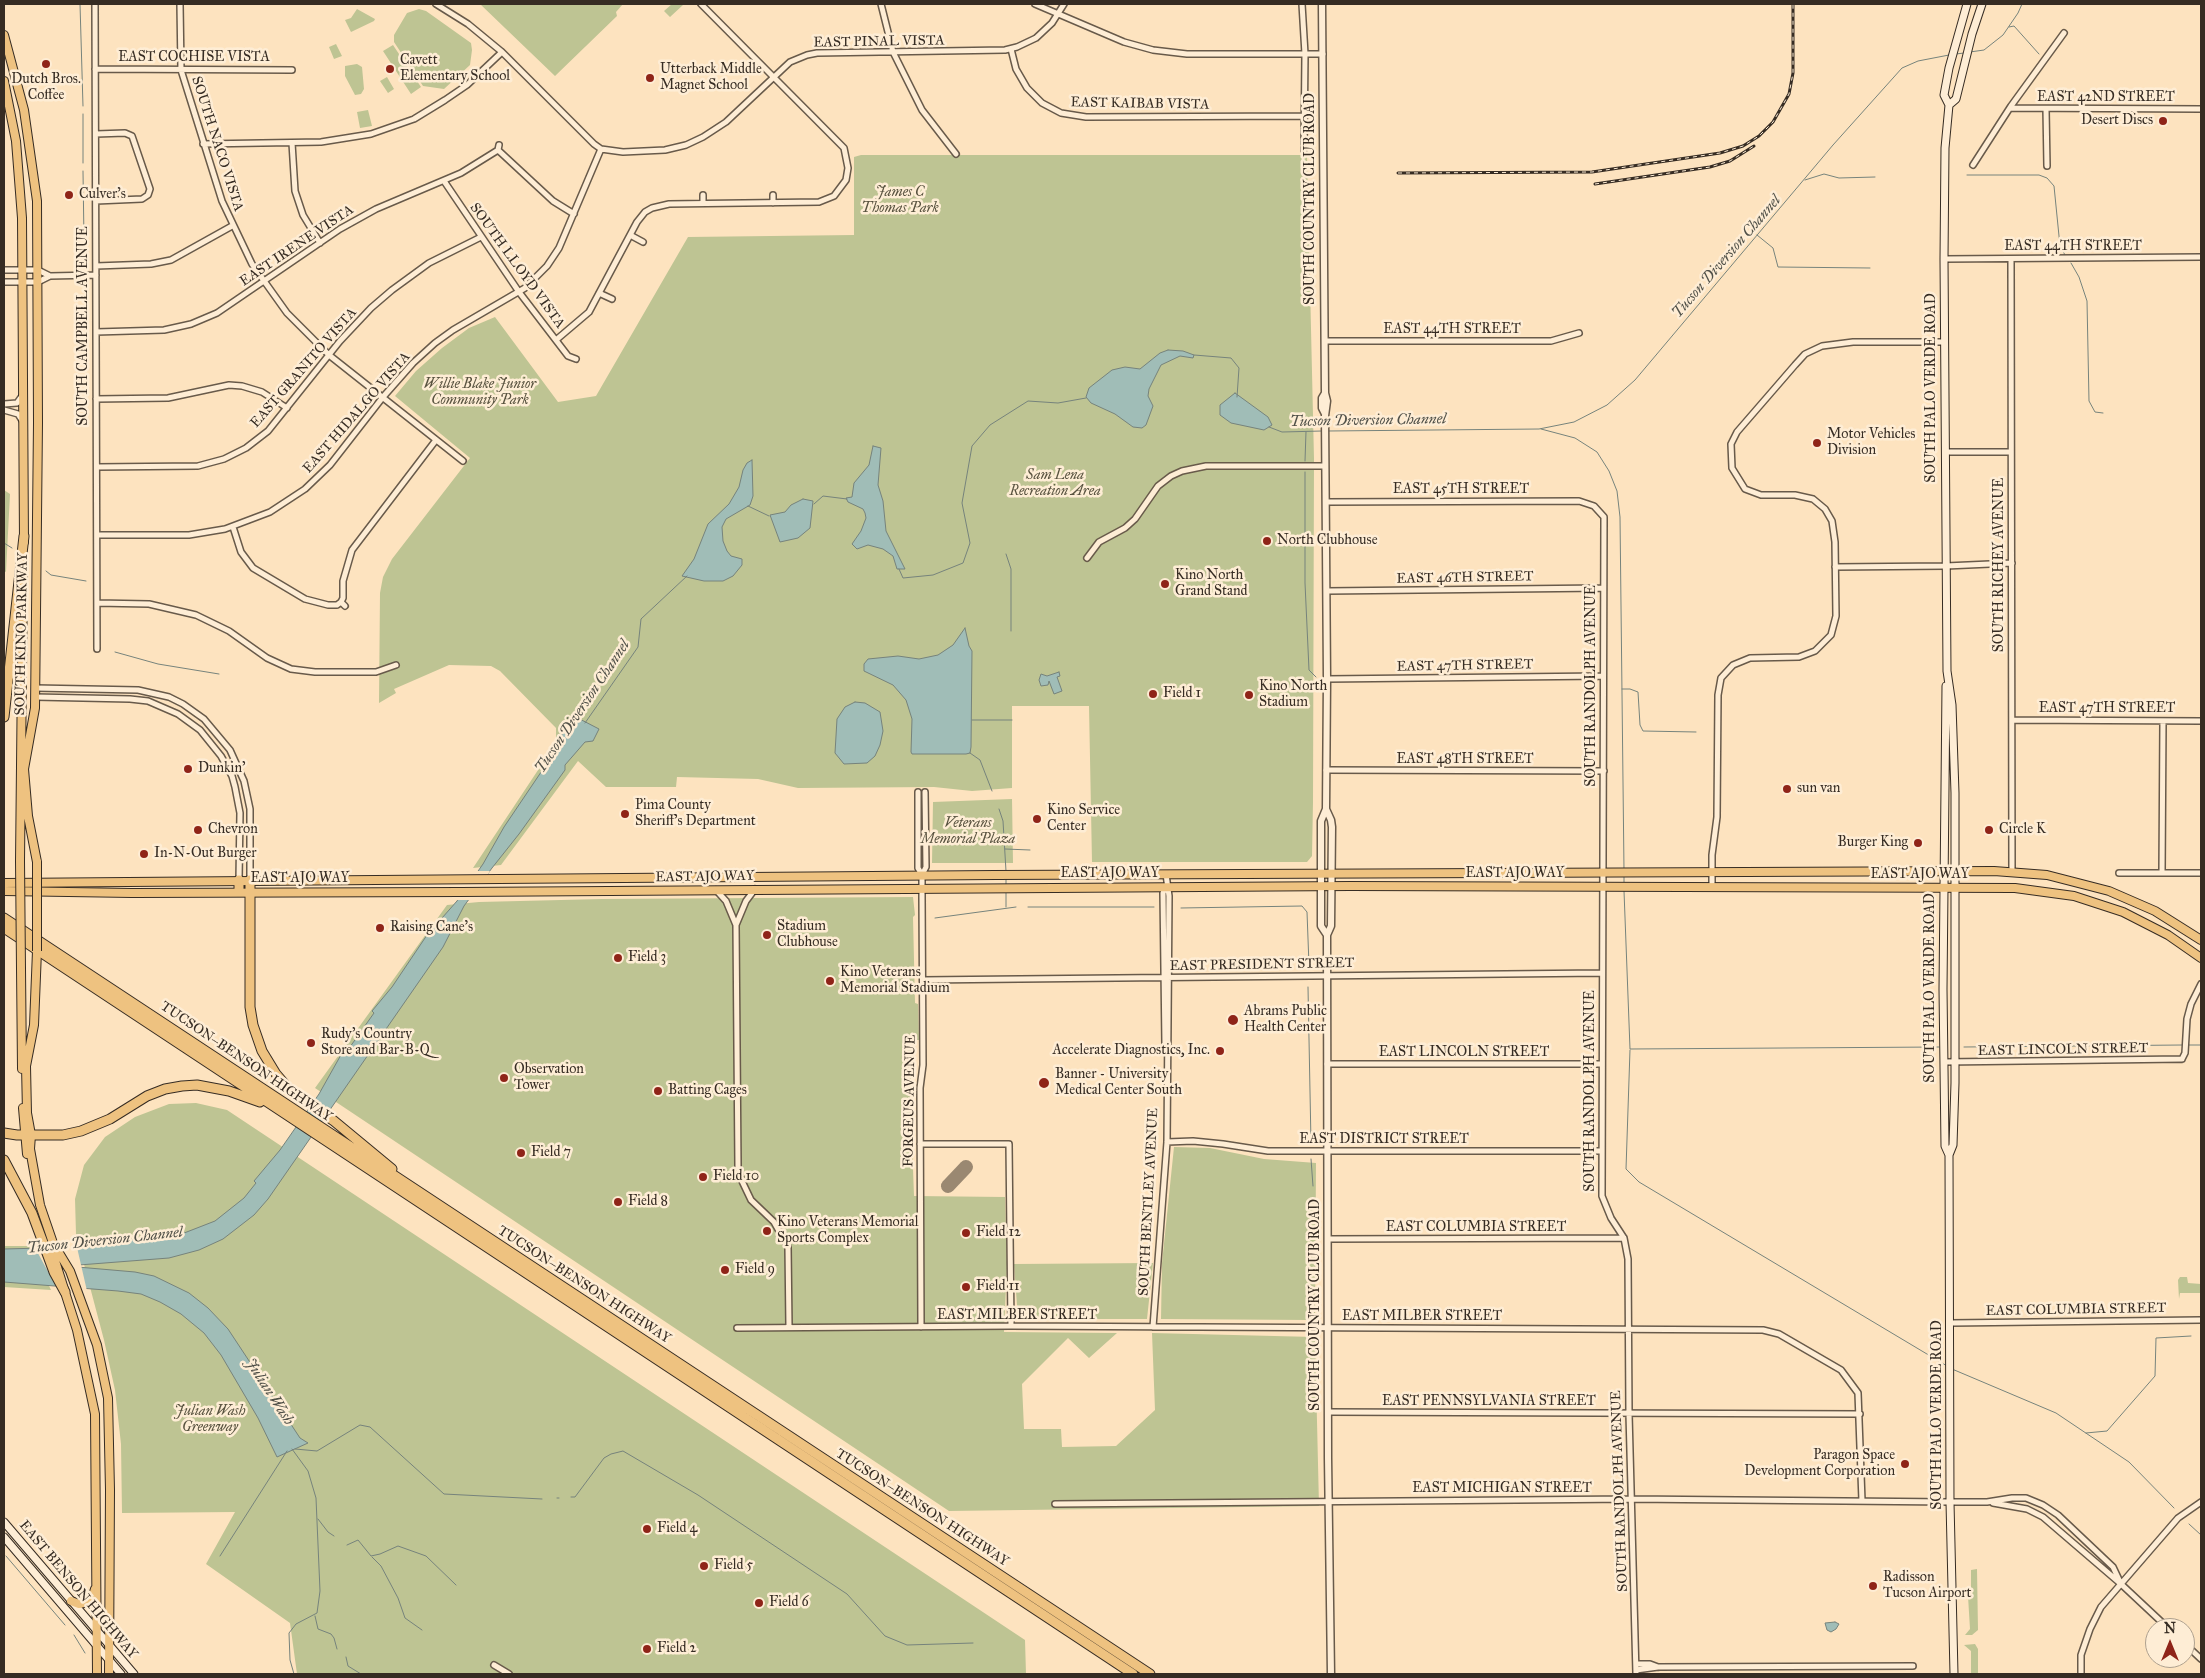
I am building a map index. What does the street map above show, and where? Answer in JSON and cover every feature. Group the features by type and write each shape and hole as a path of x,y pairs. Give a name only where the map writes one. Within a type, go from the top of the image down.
{"highway":[{"path":"4,717 24,536"},
{"path":"239,880 239,892"},
{"path":"250,880 250,1007 258,1042 271,1066 288,1088 334,1120 438,1204"},
{"name":"TUCSON–BENSON HIGHWAY","path":"4,918 320,1134 1133,1674"},
{"name":"TUCSON–BENSON HIGHWAY","path":"4,928 274,1107 297,1118"},
{"path":"4,1133 27,1135 63,1134 81,1131 110,1119 131,1104 155,1092 197,1085 229,1091 274,1107"},
{"name":"TUCSON–BENSON HIGHWAY","path":"320,1134 438,1204 1150,1674"},
{"path":"4,1160 49,1243 64,1292"}],"main road":[{"name":"SOUTH PALO VERDE ROAD","path":"1949,1155 1945,1146 1943,888 1947,671 1944,259 1946,148 1949,105 1944,95 1949,68 1967,4"},
{"name":"SOUTH PALO VERDE ROAD","path":"1949,105 1956,99 1972,34 1982,4"},
{"name":"SOUTH KINO PARKWAY","path":"4,35 8,59 24,110 34,168 37,200 35,708 24,769 28,816 37,862 37,982 34,1025 26,1066 27,1135"},
{"name":"SOUTH KINO PARKWAY","path":"4,81 16,141 20,177 23,270 24,536 20,861 21,969 27,1135 38,1197 49,1243 70,1271 97,1345 108,1398 110,1647"},
{"path":"24,484 37,485"},
{"name":"SOUTH PALO VERDE ROAD","path":"1947,671 1952,705 1955,872 1955,1062 1953,1145 1949,1155 1951,1323 1950,1502 1954,1674"},
{"path":"22,688 35,688"},
{"path":"21,697 35,697"},
{"path":"1465,872 1465,886"},
{"name":"EAST AJO WAY","path":"4,882 1465,872 2012,872 2054,876 2109,891 2155,912 2201,940"},
{"path":"618,877 618,891"},
{"path":"393,879 393,892"},
{"name":"EAST AJO WAY","path":"4,891 132,893 477,892 1166,886 1955,888 2034,890 2092,901 2139,919 2168,935 2201,958"},
{"path":"64,1292 77,1330 96,1414 97,1674"},
{"name":"EAST BENSON HIGHWAY","path":"4,1522 134,1674"},
{"name":"EAST BENSON HIGHWAY","path":"4,1537 120,1674"},
{"path":"71,1601 79,1604 88,1602 92,1598 97,1583"},
{"path":"109,1674 110,1647"}],"street":[{"name":"SOUTH CAMPBELL AVENUE","path":"95,4 97,649"},
{"name":"SOUTH NACO VISTA","path":"180,4 181,70 203,144 232,226 263,281 287,313 329,355 463,461"},
{"path":"436,4 468,24 502,52 585,137 600,149"},
{"path":"556,340 584,317 599,294 640,217 657,206 703,203 819,202 834,196 843,185 848,168 844,148 701,4"},
{"path":"881,4 893,52 922,110 956,154"},
{"path":"1035,4 1124,42 1153,50 1187,54 1323,54"},
{"name":"EAST PINAL VISTA","path":"600,149 624,152 653,151 674,148 694,142 726,122 790,62 817,52 989,52 1011,49 1036,38 1059,14 1064,4"},
{"name":"SOUTH COUNTRY CLUB ROAD","path":"1302,4 1305,54 1304,150"},
{"name":"SOUTH COUNTRY CLUB ROAD","path":"1322,4 1325,341 1325,393 1322,398 1322,408 1325,415 1327,679 1326,809 1321,821 1321,926 1326,935 1327,975 1328,1412 1331,1674"},
{"path":"1973,165 2010,108 2064,33"},
{"name":"EAST KAIBAB VISTA","path":"1011,49 1020,77 1030,92 1043,107 1061,113 1086,117 1304,116"},
{"path":"203,144 321,142 361,137 414,118 467,84 502,52"},
{"name":"EAST COCHISE VISTA","path":"96,69 292,70"},
{"name":"EAST 42ND STREET","path":"2010,108 2201,109"},
{"path":"2046,109 2047,166"},
{"path":"96,134 125,133 134,139 150,186 150,197 132,201 96,202"},
{"path":"292,143 295,191 303,215 320,243"},
{"name":"EAST IRENE VISTA","path":"96,332 164,330 191,324 216,313 320,243 376,210 444,181 498,148 553,201 574,214"},
{"name":"EAST HIDALGO VISTA","path":"97,535 189,535 233,527 270,512 305,489 330,465 402,374 435,343 466,322 519,292 532,282 554,256 574,214 600,149"},
{"name":"SOUTH LLOYD VISTA","path":"444,181 519,292 568,356 576,359"},
{"path":"703,195 703,203"},
{"path":"773,195 773,203"},
{"path":"96,266 151,264 171,260 232,226"},
{"path":"630,235 643,242"},
{"name":"EAST GRANITO VISTA","path":"97,467 198,466 224,459 246,448 268,431 353,326 392,290 438,258 481,237"},
{"name":"EAST 44TH STREET","path":"1944,259 2201,257"},
{"name":"SOUTH RICHEY AVENUE","path":"2011,259 2012,872"},
{"path":"4,270 38,270 50,276 96,276"},
{"path":"4,282 38,282 50,276"},
{"path":"599,294 612,299"},
{"name":"EAST 44TH STREET","path":"1325,341 1551,341 1579,332"},
{"path":"1712,887 1713,848 1717,817 1718,700 1720,682 1729,668 1743,660 1756,657 1804,656 1824,644 1831,635 1835,622 1835,567 1832,521 1825,509 1813,499 1795,495 1761,495 1745,489 1732,468 1730,444 1737,432 1805,354 1822,346 1853,342 1945,342"},
{"path":"96,399 168,398 220,386 236,385 262,392 287,408"},
{"path":"4,404 17,403 23,393"},
{"path":"4,410 18,414 23,422"},
{"path":"233,527 240,552 254,568 305,599 328,605 343,604 344,572 352,550 436,440"},
{"path":"1945,452 2011,452"},
{"path":"1087,558 1099,542 1131,524 1154,490 1177,473 1206,466 1325,466"},
{"name":"EAST 45TH STREET","path":"1326,502 1578,501 1594,506"},
{"name":"SOUTH RANDOLPH AVENUE","path":"1594,506 1604,516 1602,1196 1611,1218 1624,1238 1628,1260 1628,1414 1636,1669"},
{"path":"1835,567 1946,566 2012,563"},
{"name":"EAST 46TH STREET","path":"1327,591 1603,588"},
{"path":"97,604 149,604 196,615 229,631 267,658 291,669 315,672 376,672 396,665"},
{"name":"EAST 47TH STREET","path":"1327,679 1603,676"},
{"path":"35,688 138,690 169,697 183,704 204,719 230,750 244,781 250,809 250,880"},
{"path":"35,697 130,699 148,702 178,714 200,730 221,756 232,776 240,813 239,880"},
{"name":"EAST 47TH STREET","path":"2012,720 2201,721"},
{"path":"2162,873 2163,721"},
{"name":"EAST 48TH STREET","path":"1326,770 1604,771"},
{"name":"FORGEUS AVENUE","path":"918,792 918,868 922,875"},
{"name":"FORGEUS AVENUE","path":"921,1327 922,875 926,868 925,792"},
{"name":"SOUTH COUNTRY CLUB ROAD","path":"1326,809 1331,820 1332,873 1331,926 1326,935"},
{"path":"2119,873 2201,873"},
{"name":"SOUTH BENTLEY AVENUE","path":"1154,1328 1166,1142 1166,978 1163,893 1166,886 1166,874"},
{"path":"736,925 746,901 755,889"},
{"path":"715,890 726,902 736,925 738,1166 741,1179 751,1200 774,1222 788,1247 789,1328"},
{"name":"EAST PRESIDENT STREET","path":"923,980 1602,974"},
{"name":"EAST LINCOLN STREET","path":"1945,1062 2184,1060 2189,1012 2201,984"},
{"name":"EAST LINCOLN STREET","path":"1327,1064 1602,1064"},
{"name":"EAST DISTRICT STREET","path":"1166,1142 1216,1143 1268,1151 1602,1151"},
{"path":"920,1144 1009,1144 1011,1326"},
{"name":"EAST COLUMBIA STREET","path":"1328,1239 1624,1238"},
{"name":"EAST COLUMBIA STREET","path":"1951,1323 2201,1320"},
{"name":"EAST MILBER STREET","path":"737,1328 1011,1326 1763,1330 1779,1334 1841,1370 1858,1393 1862,1501"},
{"name":"EAST PENNSYLVANIA STREET","path":"1328,1412 1860,1414"},
{"path":"1987,1502 2026,1498 2058,1514 2113,1567 2121,1584"},
{"name":"EAST MICHIGAN STREET","path":"1055,1504 1631,1499 1987,1502"},
{"path":"1987,1502 2027,1509 2062,1531 2157,1618"},
{"path":"2081,1674 2081,1655 2090,1629 2101,1607 2178,1518 2201,1502"},
{"path":"2037,1514 2043,1505"},
{"path":"494,1665 509,1674"},
{"path":"1636,1669 1658,1667 1913,1666"}],"green space":[{"path":"480,4 623,4 616,12 617,16 555,76"},
{"path":"672,4 683,5 670,17 664,11"},
{"path":"357,9 375,19 351,32 345,20 351,18"},
{"path":"419,9 426,11 471,43 470,65 444,89 423,86 394,42 394,35 407,13"},
{"path":"336,44 342,56 334,59 329,47"},
{"path":"393,45 421,87 411,94 383,51"},
{"path":"357,64 362,67 364,89 361,94 355,95 345,76 345,66"},
{"path":"387,77 394,89 388,93 380,81"},
{"path":"368,110 372,126 360,128 357,112"},
{"path":"861,155 1307,155 1314,459 1313,802 1312,856 1307,862 1092,862 1089,706 1012,706 1012,788 972,791 934,787 798,788 758,779 677,777 676,787 606,787 578,761 501,865 473,868 556,743 556,728 500,671 491,666 449,665 394,689 396,693 379,703 380,593 383,577 392,559 470,458 395,396 416,371 442,348 469,328 495,317 558,402 596,396 688,237 854,235 854,157"},
{"path":"4,490 10,494 6,572 4,571"},
{"name":"Veterans Memorial Plaza","path":"1012,799 1013,863 932,863 933,802"},
{"name":"Kino Veterans Memorial Sports Complex","path":"913,897 915,915 913,917 915,1003 918,1004 919,1040 916,1040 910,1087 914,1196 1005,1197 1007,1264 1004,1332 1117,1333 1089,1358 1068,1338 1022,1384 1024,1429 1061,1429 1062,1447 1116,1446 1155,1410 1152,1333 1315,1337 1319,1506 949,1511 315,1088 447,905 479,902 602,899"},
{"name":"Julian Wash Greenway","path":"196,1103 227,1110 1025,1640 1026,1674 297,1674 290,1623 206,1564 235,1512 122,1513 121,1444 115,1390 76,1234 75,1199 84,1165 105,1137 135,1117 169,1104"},
{"path":"1174,1147 1210,1148 1264,1159 1316,1163 1315,1316 1309,1320 1161,1319 1162,1263"},
{"path":"4,1246 30,1246 51,1290 4,1287"},
{"path":"1153,1263 1147,1319 1018,1319 1014,1264"},
{"path":"2180,1277 2187,1277 2188,1283 2201,1284 2201,1293 2180,1293 2179,1299 2178,1280"},
{"path":"1977,1569 1978,1630 1972,1635 1965,1635 1970,1629 1968,1596 1971,1587 1971,1570"},
{"path":"1975,1644 1978,1649 1978,1674 1971,1674 1971,1651 1964,1645"}],"water":[{"path":"1168,350 1183,351 1194,355 1193,358 1180,356 1161,365 1149,389 1148,396 1153,406 1146,425 1142,428 1133,427 1115,414 1091,403 1086,397 1089,388 1112,370 1125,367 1140,369 1160,353"},
{"path":"1235,393 1268,417 1272,425 1264,430 1231,423 1220,415 1220,405"},
{"path":"873,446 881,448 878,485 883,501 886,531 905,569 897,569 893,556 883,549 868,545 857,549 852,544 861,531 866,518 863,509 848,502 846,498 852,497 854,483 869,465"},
{"path":"752,460 753,496 750,505 726,519 722,527 723,541 727,551 731,556 742,559 742,565 733,576 723,581 704,581 682,576 694,559 708,524 729,504 739,487 743,470 747,463"},
{"path":"803,499 813,501 810,528 798,538 780,542 770,515 785,512 791,505"},
{"path":"965,628 972,651 970,753 912,754 912,719 906,700 893,685 864,671 864,664 868,659 898,656 919,659 938,655 953,645"},
{"path":"1059,672 1060,676 1057,677 1062,691 1054,694 1049,681 1048,685 1041,686 1039,680 1041,674 1047,676"},
{"path":"855,702 865,703 880,712 883,731 875,756 867,763 844,764 835,753 837,719 845,707"},
{"name":"Tucson Diversion Channel","path":"572,715 599,729 593,741 585,742 565,765 565,770 464,906 443,947 268,1199 254,1215 223,1239 199,1250 169,1258 66,1266 135,1272 154,1276 189,1293 208,1308 228,1329 300,1438 308,1443 277,1457 258,1418 221,1355 204,1333 181,1314 160,1302 141,1294 118,1291 4,1282 4,1249 43,1248 179,1235 215,1221 244,1198 256,1183 254,1181 280,1150 319,1094 342,1053 345,1054 374,1013 372,1011 392,987 427,935 457,901 483,864 504,827 562,741 562,729"},
{"path":"1835,1622 1839,1624 1836,1629 1831,1632 1827,1630 1825,1623"}],"pier":[{"path":"475,871 490,871 471,900 455,900"},
{"path":"76,1243 87,1291 57,1288 34,1246"}],"waterway":[{"path":"80,4 83,106"},
{"name":"Tucson Diversion Channel","path":"1970,52 1984,50 2003,35 2022,4"},
{"path":"2009,27 2014,26 2039,54"},
{"name":"Tucson Diversion Channel","path":"1956,54 1964,53"},
{"name":"Tucson Diversion Channel","path":"1328,431 1539,429 1574,422 1607,405 1635,380 1833,145 1902,68 1918,61 1949,55"},
{"path":"83,114 83,163"},
{"path":"83,171 84,240"},
{"path":"1805,180 1824,174 1839,178 1875,177"},
{"path":"1967,175 2039,175 2047,178 2054,186 2060,246 2065,255"},
{"path":"1757,235 1773,248 1778,267 1870,268"},
{"path":"84,248 84,257"},
{"path":"2071,263 2079,277 2087,301 2089,401 2095,412 2103,413"},
{"name":"Tucson Diversion Channel","path":"1194,355 1231,358 1239,368 1237,397"},
{"name":"Tucson Diversion Channel","path":"899,569 903,578 933,575 963,563 970,543 962,503 972,446 990,425 1028,401 1058,403 1086,398"},
{"name":"Tucson Diversion Channel","path":"1269,427 1282,432 1322,431"},
{"path":"1541,429 1575,438 1597,452 1609,471 1617,491 1620,517 1624,870"},
{"path":"1305,461 1306,432"},
{"path":"1305,472 1305,583 1309,670 1316,677"},
{"name":"Tucson Diversion Channel","path":"814,504 823,496 847,499"},
{"name":"Tucson Diversion Channel","path":"748,506 769,516"},
{"path":"4,543 12,548"},
{"path":"1006,554 1011,569 1011,631"},
{"path":"46,571 51,575 86,581"},
{"name":"Tucson Diversion Channel","path":"585,723 638,647 641,619 687,576"},
{"path":"115,652 158,664 219,674"},
{"path":"1622,689 1638,692 1640,725 1643,731 1696,732"},
{"path":"972,720 1012,720"},
{"path":"970,753 980,760 992,791"},
{"path":"999,809 1003,821 1006,871"},
{"path":"1005,849 1030,850"},
{"path":"1624,876 1624,885"},
{"path":"1006,878 1006,886"},
{"path":"1624,891 1630,1049 1939,1047"},
{"path":"1006,893 1006,907"},
{"path":"1181,908 1302,906 1307,912 1309,965"},
{"path":"935,918 1016,907"},
{"path":"1028,907 1154,907"},
{"path":"1308,987 1311,1143"},
{"path":"1964,1047 2183,1045"},
{"path":"2187,1045 2201,1045"},
{"path":"1630,1050 1626,1169 1639,1182 1947,1366"},
{"path":"1311,1159 1313,1186"},
{"path":"2086,1433 2107,1431 2155,1376 2156,1338 2191,1336"},
{"path":"1952,1369 2056,1413 2129,1462 2174,1508"},
{"path":"295,1449 317,1451 360,1425 370,1427 444,1494 542,1499"},
{"name":"Julian Wash","path":"292,1449 308,1471 316,1498 320,1591 317,1613 296,1624 289,1633 290,1660 294,1674"},
{"path":"220,1556 287,1451"},
{"path":"571,1497 575,1497 604,1458 623,1451 698,1495 847,1594 885,1636 907,1645 973,1643"},
{"path":"318,1519 328,1532 334,1536"},
{"path":"2189,1524 2201,1535"},
{"path":"347,1545 358,1540 371,1556 398,1546 426,1556 456,1585"},
{"path":"6,1556 65,1625"},
{"path":"372,1557 381,1566 398,1598 405,1618 422,1630"},
{"path":"315,1616 318,1629 331,1634 337,1649"},
{"path":"74,1635 85,1653"},
{"path":"346,1657 348,1666 361,1674"}],"taxiway":[{"path":"948,1186 966,1167"}],"railway":[{"path":"1398,173 1592,172 1720,153 1743,146 1759,136 1773,122 1789,94 1793,73 1793,4"},
{"path":"1595,184 1710,167 1730,161 1754,146"}],"place":[{"name":"Dutch Bros. Coffee","path":"46,64"},
{"name":"Cavett Elementary School","path":"390,69"},
{"name":"Utterback Middle Magnet School","path":"650,78"},
{"name":"Desert Discs","path":"2163,121"},
{"name":"Culver's","path":"69,195"},
{"name":"Motor Vehicles Division","path":"1817,443"},
{"name":"North Clubhouse","path":"1267,541"},
{"name":"Kino North Grand Stand","path":"1165,584"},
{"name":"Field 1","path":"1153,694"},
{"name":"Kino North Stadium","path":"1249,695"},
{"name":"Dunkin'","path":"188,769"},
{"name":"sun van","path":"1787,789"},
{"name":"Pima County Sheriff's Department","path":"625,814"},
{"name":"Kino Service Center","path":"1037,819"},
{"name":"Chevron","path":"198,830"},
{"name":"Circle K","path":"1989,830"},
{"name":"Burger King","path":"1918,843"},
{"name":"In-N-Out Burger","path":"144,854"},
{"name":"Raising Cane's","path":"380,928"},
{"name":"Stadium Clubhouse","path":"767,935"},
{"name":"Field 3","path":"618,958"},
{"name":"Kino Veterans Memorial Stadium","path":"830,981"},
{"name":"Abrams Public Health Center","path":"1233,1020"},
{"name":"Rudy's Country Store and Bar-B-Q","path":"311,1043"},
{"name":"Accelerate Diagnostics, Inc.","path":"1220,1051"},
{"name":"Observation Tower","path":"504,1078"},
{"name":"Banner - University Medical Center South","path":"1044,1083"},
{"name":"Batting Cages","path":"658,1091"},
{"name":"Field 7","path":"521,1153"},
{"name":"Field 10","path":"703,1177"},
{"name":"Field 8","path":"618,1202"},
{"name":"Kino Veterans Memorial Sports Complex","path":"767,1231"},
{"name":"Field 12","path":"966,1233"},
{"name":"Field 9","path":"725,1270"},
{"name":"Field 11","path":"966,1287"},
{"name":"Paragon Space Development Corporation","path":"1905,1464"},
{"name":"Field 4","path":"647,1529"},
{"name":"Field 5","path":"704,1566"},
{"name":"Radisson Tucson Airport","path":"1873,1586"},
{"name":"Field 6","path":"759,1603"},
{"name":"Field 2","path":"647,1649"}],"park label":[{"name":"James C Thomas Park","path":"900,202"},
{"name":"Willie Blake Junior Community Park","path":"480,394"},
{"name":"Sam Lena Recreation Area","path":"1055,484"}]}
